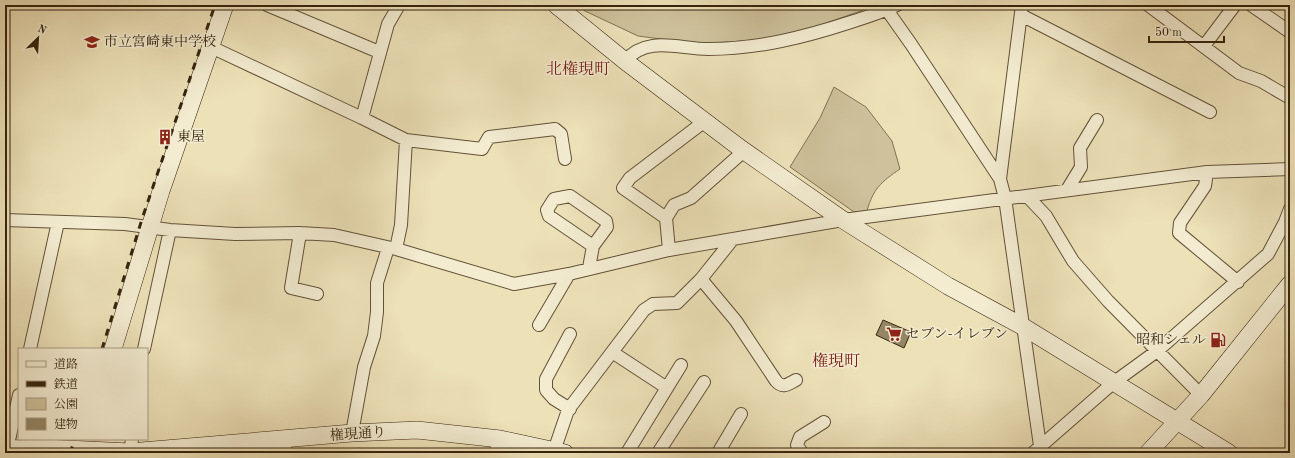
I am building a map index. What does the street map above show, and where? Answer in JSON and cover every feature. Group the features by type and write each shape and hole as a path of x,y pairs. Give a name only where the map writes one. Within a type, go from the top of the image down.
{"street":[{"path":"113,348 150,228 225,5"},
{"path":"267,5 379,52"},
{"path":"362,118 379,52 388,24 399,5"},
{"path":"556,5 625,61 744,151 843,220 948,286 1022,326 1177,423 1229,453"},
{"path":"1204,46 1235,5"},
{"path":"1251,5 1290,32"},
{"path":"1152,6 1239,73 1260,81 1290,98"},
{"path":"625,61 639,49 648,45 708,49 778,43 831,29 892,8 911,44 1000,179 1005,198 1038,452"},
{"path":"1000,179 1022,10 1210,112"},
{"path":"210,47 406,140 482,148 489,137 556,129 560,134 565,159"},
{"path":"1067,190 1081,167 1080,148 1097,120"},
{"path":"666,218 623,188 630,178 705,121"},
{"path":"352,433 364,367 374,336 377,312 377,283 402,225 406,140"},
{"path":"669,250 666,218 674,205 691,198 744,151"},
{"path":"5,220 125,224 170,230 235,234 300,233 334,235 392,248 514,284 570,274 589,268 669,250 843,220 1207,172 1290,169"},
{"path":"1207,172 1205,186 1180,223 1179,233 1238,282"},
{"path":"589,268 593,246 607,227 606,221 570,196 554,199 547,210 549,216 593,246"},
{"path":"1027,196 1046,216 1073,261 1108,301 1201,395"},
{"path":"1038,452 1113,383 1157,351 1238,282 1268,254 1285,222 1290,209"},
{"path":"30,348 58,222"},
{"path":"144,348 170,230"},
{"path":"300,233 291,288 317,294"},
{"path":"559,452 570,409 644,310 653,304 677,303 701,279 733,239"},
{"path":"539,325 570,274"},
{"path":"701,279 736,321 776,382 785,386 796,380"},
{"path":"1148,453 1201,395 1290,284"},
{"path":"570,334 546,380 546,390 554,399 570,409"},
{"path":"612,352 667,388"},
{"path":"627,453 681,365"},
{"path":"658,453 704,382"},
{"path":"6,449 18,399"},
{"path":"718,453 741,414"},
{"path":"802,453 797,445 800,437 824,422"},
{"name":"権現通り","path":"6,449 44,450 131,445 285,446 352,433 417,430 497,446 559,452"}],"green space":[{"path":"577,5 871,5 861,11 800,32 755,40 699,44 638,36 585,11"},
{"path":"834,87 866,107 892,141 900,169 883,182 875,191 867,211 854,212 790,167 820,118"}],"building":[{"name":"東屋","path":"165,132 168,133 164,142 162,141"},
{"name":"セブン-イレブン","path":"883,320 911,332 904,348 876,335"},
{"path":"358,448 371,453 356,453"}],"railway":[{"path":"102,348 142,219 215,5"},
{"path":"70,453 75,440"}],"place":[{"name":"市立宮崎東中学校","path":"92,42"},
{"name":"東屋","path":"165,137"},
{"name":"セブン-イレブン","path":"894,334"},
{"name":"昭和シェル","path":"1218,340"}],"district":[{"name":"北権現町","path":"578,70"},
{"name":"権現町","path":"836,362"}]}
